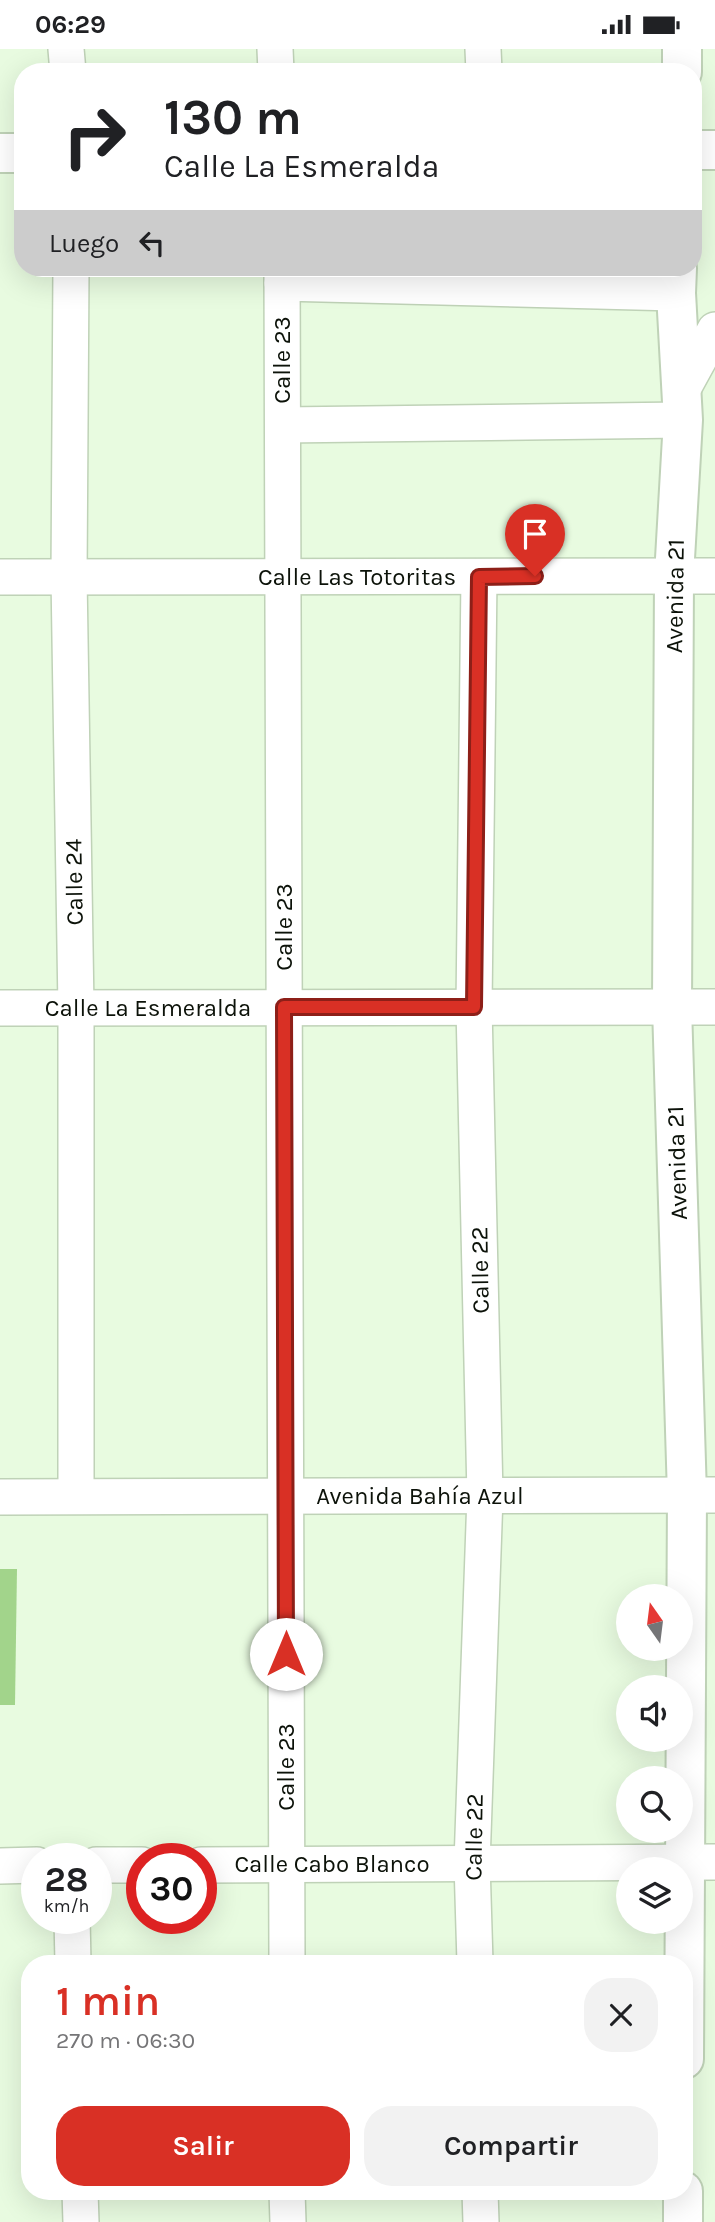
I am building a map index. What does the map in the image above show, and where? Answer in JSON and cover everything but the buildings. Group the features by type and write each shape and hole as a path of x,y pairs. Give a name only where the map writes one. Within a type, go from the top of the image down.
{"street":[{"name":"Calle 24","path":"71,277 69,577 76,1008 76,1496"},
{"name":"Calle 23","path":"282,277 287,1955"},
{"path":"440,277 676,280"},
{"name":"Avenida 21","path":"676,280 682,406 674,576 672,1007 701,1495 700,1862 692,1955"},
{"path":"283,425 682,406 715,330"},
{"name":"Calle Las Totoritas","path":"0,577 715,576"},
{"name":"Calle 22","path":"475,1955 472,1864 485,1496 474,1007 479,577"},
{"name":"Calle La Esmeralda","path":"0,1008 715,1006"},
{"name":"Avenida Bahía Azul","path":"0,1496 701,1495"},
{"name":"Calle Cabo Blanco","path":"217,1865 700,1862"},
{"path":"0,1866 21,1865"},
{"path":"72,1934 73,1955"},
{"path":"80,2200 81,2222"},
{"path":"288,2200 288,2222"},
{"path":"480,2200 481,2222"},
{"path":"683,2200 683,2222"}],"green space":[{"path":"0,1569 17,1569 15,1705 0,1705"}],"route":[{"path":"286,1654 284,1007 474,1007 479,577 535,576"}]}
